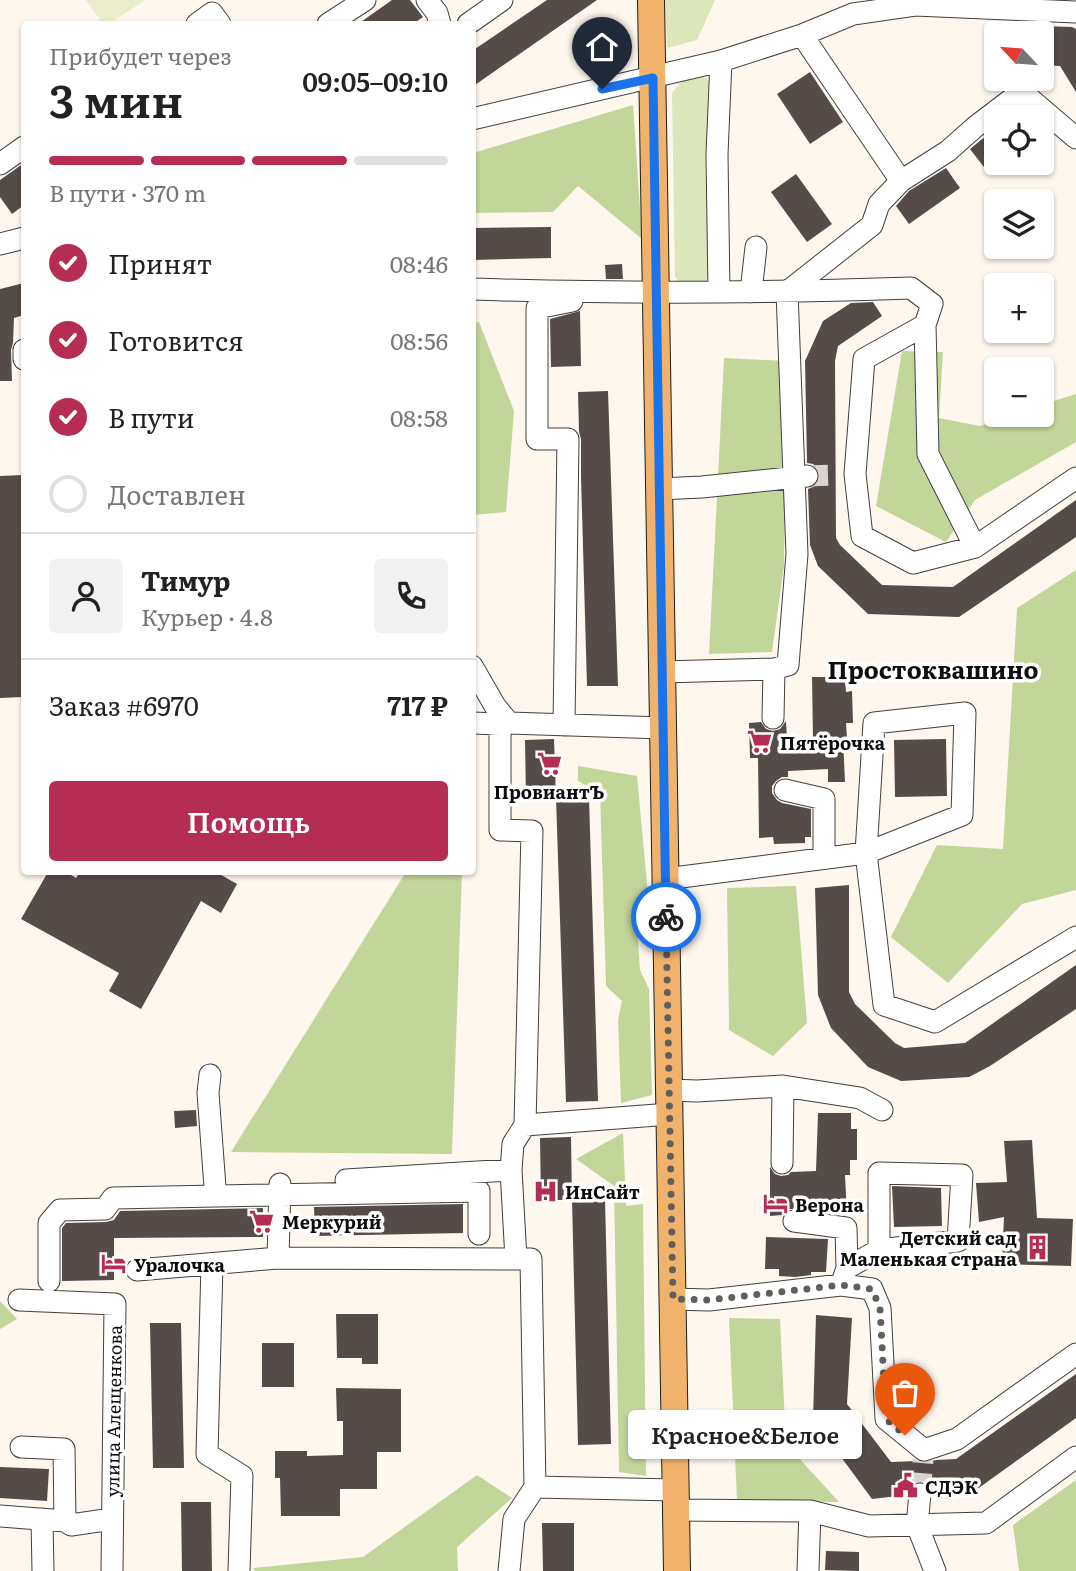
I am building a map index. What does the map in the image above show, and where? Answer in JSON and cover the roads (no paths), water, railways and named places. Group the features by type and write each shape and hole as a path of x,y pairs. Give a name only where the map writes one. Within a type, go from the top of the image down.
{"main road":[{"path":"651,0 677,1571"}],"street":[{"path":"333,21 365,0"},
{"path":"427,0 437,13 439,21"},
{"path":"472,21 502,0"},
{"path":"476,116 721,61 802,35 853,14 915,5 1076,12"},
{"path":"201,21 212,13 218,21"},
{"path":"802,35 901,181"},
{"path":"719,292 717,154 721,61"},
{"path":"788,292 872,225 879,204 901,181 948,151 1017,95 1029,98 1076,138"},
{"path":"0,164 21,149"},
{"path":"751,292 755,247"},
{"path":"476,289 656,293 911,288 932,304 925,326 928,454 975,547"},
{"path":"662,672 774,669 788,665 801,476 788,292"},
{"path":"564,725 568,439 537,439 537,308 573,301 573,293"},
{"path":"925,326 864,359 845,474 862,536 913,563 975,547 1076,478"},
{"path":"659,489 801,476"},
{"path":"773,718 774,669"},
{"path":"476,673 505,723 500,830 531,831 526,1125 513,1144 511,1170 516,1259"},
{"path":"666,879 866,853 962,815 965,713 874,723 866,853 884,1005 935,1022 1076,937"},
{"path":"476,723 663,728"},
{"path":"785,790 824,799 824,858"},
{"path":"210,1075 208,1093 215,1187"},
{"path":"526,1125 669,1102 697,1091 783,1086 860,1098 882,1110"},
{"path":"782,1163 783,1086"},
{"path":"49,1282 49,1223 60,1210 105,1209 113,1198 279,1190 511,1170"},
{"path":"673,1299 709,1300 844,1277 879,1250 958,1241 962,1175 879,1172 879,1250"},
{"path":"99,1191 215,1187 479,1191 479,1234"},
{"path":"278,1258 279,1190"},
{"path":"794,1221 846,1228 844,1277"},
{"path":"137,1270 278,1258 531,1259 535,1487 514,1519 509,1571"},
{"path":"212,1264 207,1454 242,1476 239,1571"},
{"path":"844,1277 872,1289 880,1308 886,1419 924,1455 957,1439 1076,1354"},
{"name":"улица Алещенкова","path":"19,1300 115,1304 112,1571"},
{"path":"21,1447 64,1449 65,1521"},
{"path":"535,1487 810,1511 869,1527 986,1523 1076,1457"},
{"path":"920,1494 917,1525 935,1571"},
{"path":"808,1571 810,1511"},
{"path":"0,1516 65,1521 71,1525 112,1519"},
{"path":"42,1519 43,1571"}],"tunnel":[{"path":"807,476 836,475"},
{"path":"920,1494 923,1460"}],"place":[{"name":"Пятёрочка","path":"760,742"},
{"name":"ПровиантЪ","path":"549,764"},
{"name":"ИнСайт","path":"545,1191"},
{"name":"Верона","path":"775,1204"},
{"name":"Меркурий","path":"262,1221"},
{"name":"Детский сад Маленькая страна","path":"1037,1247"},
{"name":"Уралочка","path":"114,1264"},
{"name":"Красное&Белое","path":"905,1435"},
{"name":"СДЭК","path":"905,1486"}],"district":[{"name":"Простоквашино","path":"933,668"}]}
